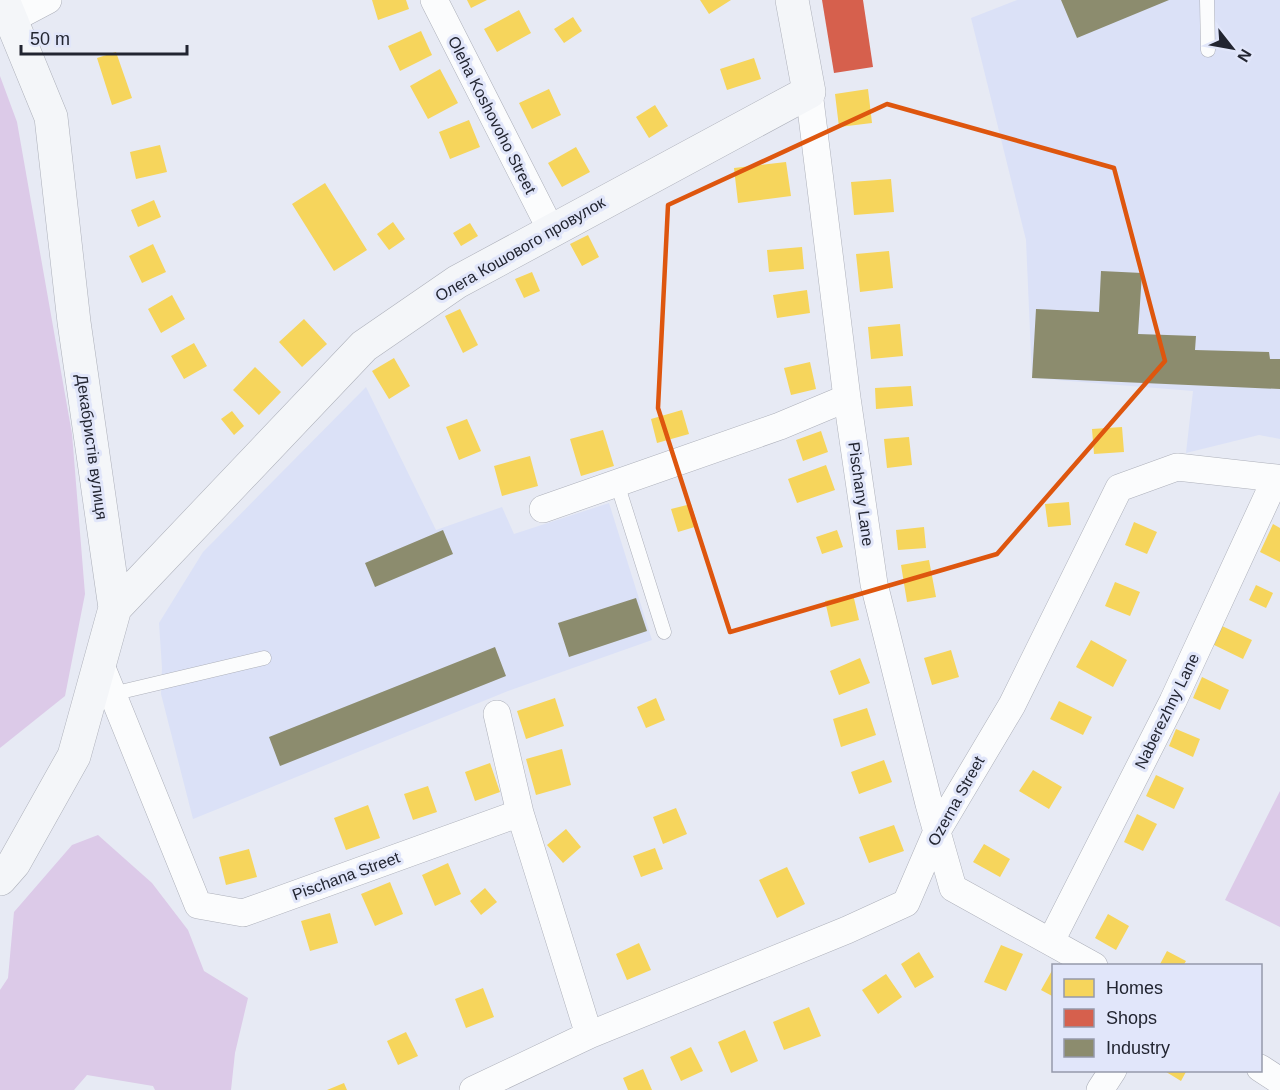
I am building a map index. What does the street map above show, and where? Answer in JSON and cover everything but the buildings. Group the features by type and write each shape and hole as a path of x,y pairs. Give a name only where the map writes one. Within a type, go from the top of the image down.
{"street":[{"path":"7,10 48,0"},
{"name":"Oleha Koshovoho Street","path":"434,0 551,230"},
{"path":"792,0 809,92"},
{"name":"Декабристів вулиця","path":"0,879 14,863 74,756 115,608 74,322 51,117 7,10"},
{"name":"Олега Кошового провулок","path":"115,608 364,346 457,282 809,92"},
{"name":"Pischany Lane","path":"809,92 847,398 874,584 953,888 1051,940"},
{"path":"543,509 780,426 847,398"},
{"name":"Ozerna Street","path":"473,1090 589,1035 847,930 906,903 937,831 1012,705 1119,488 1177,467 1276,478"},
{"name":"Naberezhny Lane","path":"1051,940 1173,702 1276,478"},
{"name":"Pischana Street","path":"100,663 198,905 243,913 520,813"},
{"path":"497,714 520,813 589,1035"},
{"path":"1051,940 1092,964"},
{"path":"1262,1069 1280,1081"},
{"path":"1100,1090 1112,1072"}],"lane":[{"path":"1207,0 1208,50"},
{"path":"617,483 663,632"},
{"path":"112,694 264,658"}],"highlighted area":[{"path":"887,104 1114,168 1165,361 997,554 730,632 658,408 668,205"}],"shaded area":[{"path":"1017,0 1280,0 1280,439 1259,435 1186,453 1193,391 1032,378 1026,240 971,18"},
{"path":"0,76 17,122 72,434 85,594 65,696 0,748"},
{"path":"366,387 436,530 502,507 514,534 609,503 652,640 508,691 193,819 161,694 159,623 203,552"},
{"path":"1280,791 1280,927 1225,900"},
{"path":"98,835 152,883 188,930 204,971 248,998 235,1053 231,1090 155,1090 153,1086 87,1075 74,1090 0,1090 0,990 8,978 14,912 72,845"}]}
